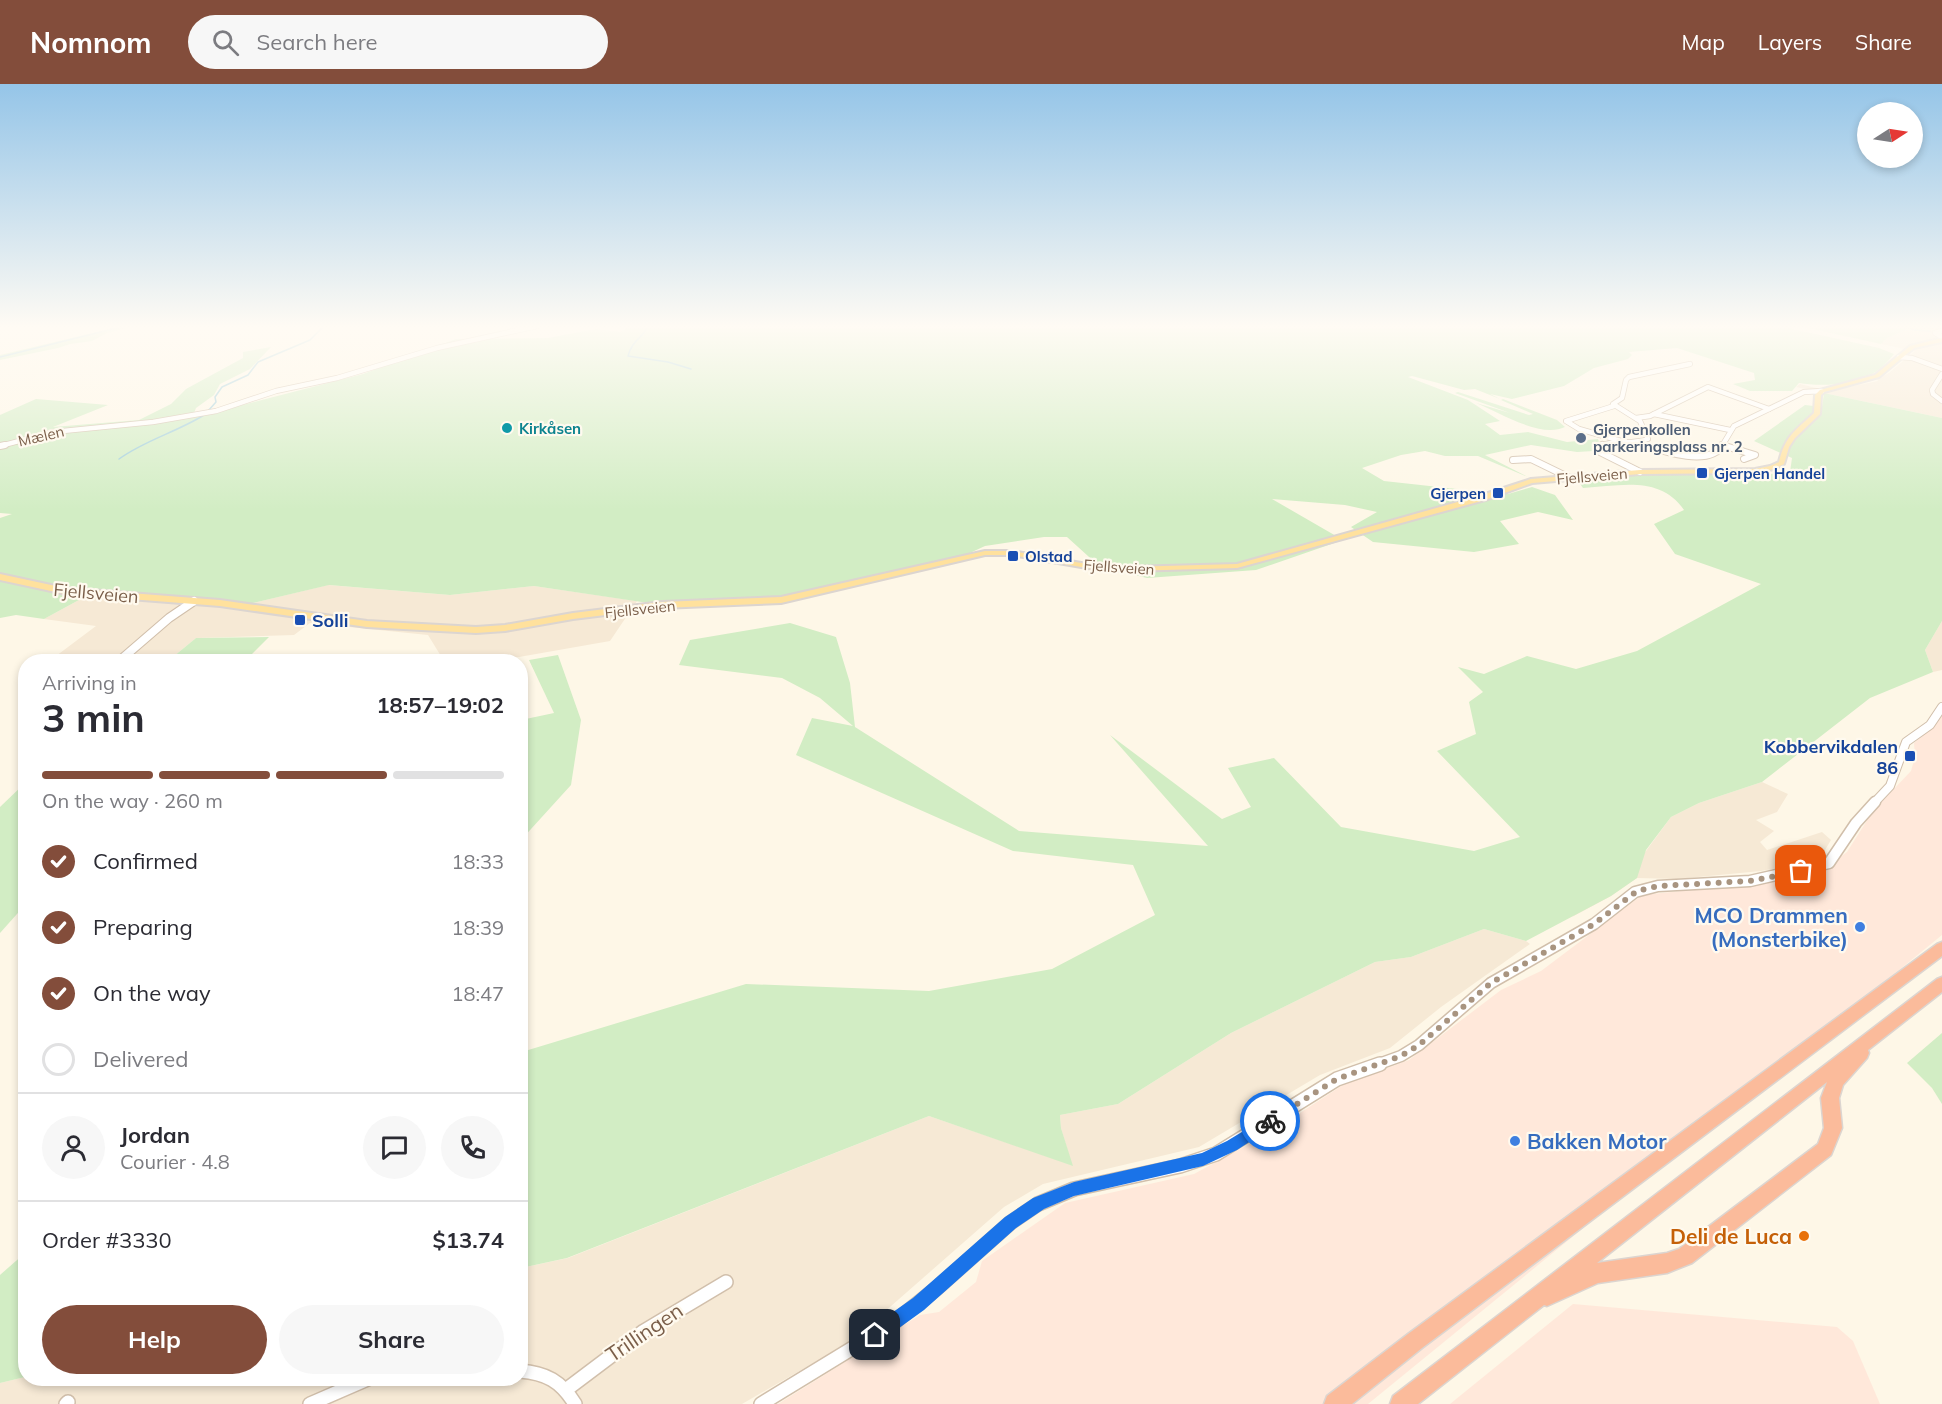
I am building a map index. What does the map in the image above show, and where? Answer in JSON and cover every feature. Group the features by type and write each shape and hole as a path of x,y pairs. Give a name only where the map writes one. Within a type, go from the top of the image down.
{"highway":[{"path":"1335,1404 1424,1334 1942,948"},
{"path":"1401,1404 1942,983"},
{"path":"1522,1308 1597,1273 1667,1263 1685,1256 1824,1149 1833,1128 1830,1098 1836,1081 1882,1029"}],"main road":[{"path":"1822,391 1834,388"},
{"name":"Fjellsveien","path":"0,577 65,591 194,601 367,624 487,630 655,606 781,600 986,553 1012,554 1114,569 1225,567 1248,564 1294,552 1482,498 1522,483 1640,472 1741,472 1777,467 1782,463 1786,447 1792,436 1817,414 1818,395 1822,391"}],"street":[{"name":"Mælen","path":"0,446 53,432 153,422 216,411 292,388"},
{"path":"1614,406 1614,403 1623,396 1625,388"},
{"path":"1636,418 1654,414 1707,388"},
{"path":"1709,388 1769,409"},
{"path":"1934,388 1933,394 1942,401"},
{"path":"1637,442 1666,453 1690,457 1713,455 1719,452 1730,430 1807,391 1822,391"},
{"path":"1622,442 1608,436 1583,431 1566,421 1614,406 1636,418 1642,423 1648,437 1645,441 1603,444 1596,448 1603,454 1640,472"},
{"path":"1654,414 1730,430"},
{"path":"1722,445 1755,455 1744,459"},
{"path":"1513,460 1531,459 1568,477"},
{"path":"127,654 154,630 194,601"},
{"path":"761,1404 892,1324 937,1288 1010,1223 1038,1203 1074,1189 1180,1166 1216,1154 1337,1079 1401,1056 1419,1045 1491,983 1594,924 1637,891 1658,886 1750,881 1829,863 1856,823 1890,786 1906,742 1930,725 1942,706"},
{"name":"Trillingen","path":"567,1389 644,1329 726,1282"},
{"path":"528,1373 555,1378 567,1389 575,1404"},
{"path":"310,1404 352,1386"}],"shaded area":[{"path":"1799,388 1814,388 1828,391 1845,388 1942,388 1942,418"},
{"path":"328,585 450,595 534,586 637,601 610,641 528,655 440,654 428,635 310,623 294,635 196,638 177,654 59,654 96,626 44,619 90,594 240,606"},
{"path":"1942,621 1942,670 1933,672 1925,650"},
{"path":"1942,713 1942,935 1368,1404 778,1404 920,1315 939,1312 976,1282 982,1261 1065,1203 1194,1174 1266,1135 1346,1083 1409,1060 1501,990 1541,971 1642,895 1778,881 1824,869 1847,852 1873,811 1911,771 1915,757 1914,743 1932,728"},
{"path":"1762,782 1788,794 1777,812 1756,820 1774,831 1760,842 1767,850 1822,832 1831,840 1822,855 1799,864 1761,871 1677,879 1637,878 1611,896 1572,917 1646,851 1671,817 1699,803"},
{"path":"1484,929 1530,944 1441,1007 1390,1048 1320,1075 1199,1147 1043,1184 1004,1207 850,1342 742,1404 0,1404 0,1383 18,1379 18,1386 528,1386 528,1267 568,1258 929,1116 1072,1165 1061,1128 1060,1115 1118,1104 1231,1033 1375,962 1411,957"},
{"path":"1573,1304 1837,1327 1853,1341 1880,1404 1450,1404"}],"green space":[{"path":"189,388 218,388 214,395 196,408 192,418 310,388 1436,388 1468,400 1500,421 1485,424 1500,435 1528,432 1567,442 1598,439 1599,442 1593,445 1594,451 1577,452 1531,445 1485,455 1528,477 1478,456 1445,456 1425,451 1401,455 1362,468 1384,481 1508,494 1532,487 1555,495 1573,520 1538,512 1500,521 1519,544 1474,552 1373,542 1351,527 1377,512 1345,505 1272,499 1343,540 1256,570 1147,578 1099,566 1067,537 1044,537 985,546 959,558 927,567 786,600 662,605 534,586 450,595 329,585 240,606 90,594 44,619 16,615 0,618 0,518 12,514 0,513 0,415 36,399 108,405 53,427 139,420 171,404"},
{"path":"1455,388 1558,388 1512,399 1490,394 1500,399 1475,389"},
{"path":"1742,388 1795,388 1792,391 1750,391"},
{"path":"1458,392 1529,415 1533,414 1501,400 1503,399 1557,420 1565,427 1555,430 1531,427 1476,403 1510,413 1455,393"},
{"path":"1824,393 1942,418 1942,621 1925,650 1933,672 1870,698 1762,782 1699,803 1671,817 1646,850 1637,878 1611,896 1526,941 1484,929 1411,957 1375,962 1231,1033 1118,1104 1060,1115 1061,1128 1073,1166 929,1116 567,1258 528,1266 528,1050 746,984 929,991 1052,969 1155,915 1133,865 1013,851 796,755 812,718 853,726 820,698 782,678 679,665 690,640 790,623 836,637 850,683 855,727 1019,831 1208,846 1110,735 1222,819 1251,807 1228,768 1274,758 1341,827 1474,851 1520,837 1437,751 1476,734 1469,702 1483,692 1458,667 1484,674 1527,656 1576,669 1637,651 1761,584 1675,554 1654,524 1684,510 1674,499 1663,492 1638,485 1583,488 1576,478 1640,474 1760,475 1790,472 1792,458 1754,441 1805,405 1822,407"},
{"path":"269,637 252,654 177,654 196,638"},
{"path":"558,655 581,720 571,785 528,832 528,719 554,713 529,660"},
{"path":"18,790 18,913 0,933 0,807"},
{"path":"1942,1033 1942,1104 1932,1088 1907,1063"},
{"path":"18,1259 18,1379 0,1383 0,1275"}],"waterway":[{"path":"208,411 216,402 215,397 222,388"},
{"path":"119,459 139,446 204,415"}],"way so far":[{"path":"1270,1121 1337,1079 1389,1062 1419,1045 1491,983 1594,924 1637,891 1658,886 1750,881 1801,871"}],"place":[{"name":"Kirkåsen","path":"507,428"},
{"name":"Gjerpenkollen parkeringsplass nr. 2","path":"1581,438"},
{"name":"Gjerpen Handel","path":"1702,473"},
{"name":"Gjerpen","path":"1498,493"},
{"name":"Olstad","path":"1013,556"},
{"name":"Solli","path":"300,620"},
{"name":"Kobbervikdalen 86","path":"1910,756"},
{"name":"MCO Drammen (Monsterbike)","path":"1860,927"},
{"name":"Bakken Motor","path":"1515,1141"},
{"name":"Deli de Luca","path":"1804,1236"}],"route":[{"path":"875,1335 919,1304 1010,1223 1038,1203 1074,1189 1203,1159 1232,1146 1270,1121"}]}
